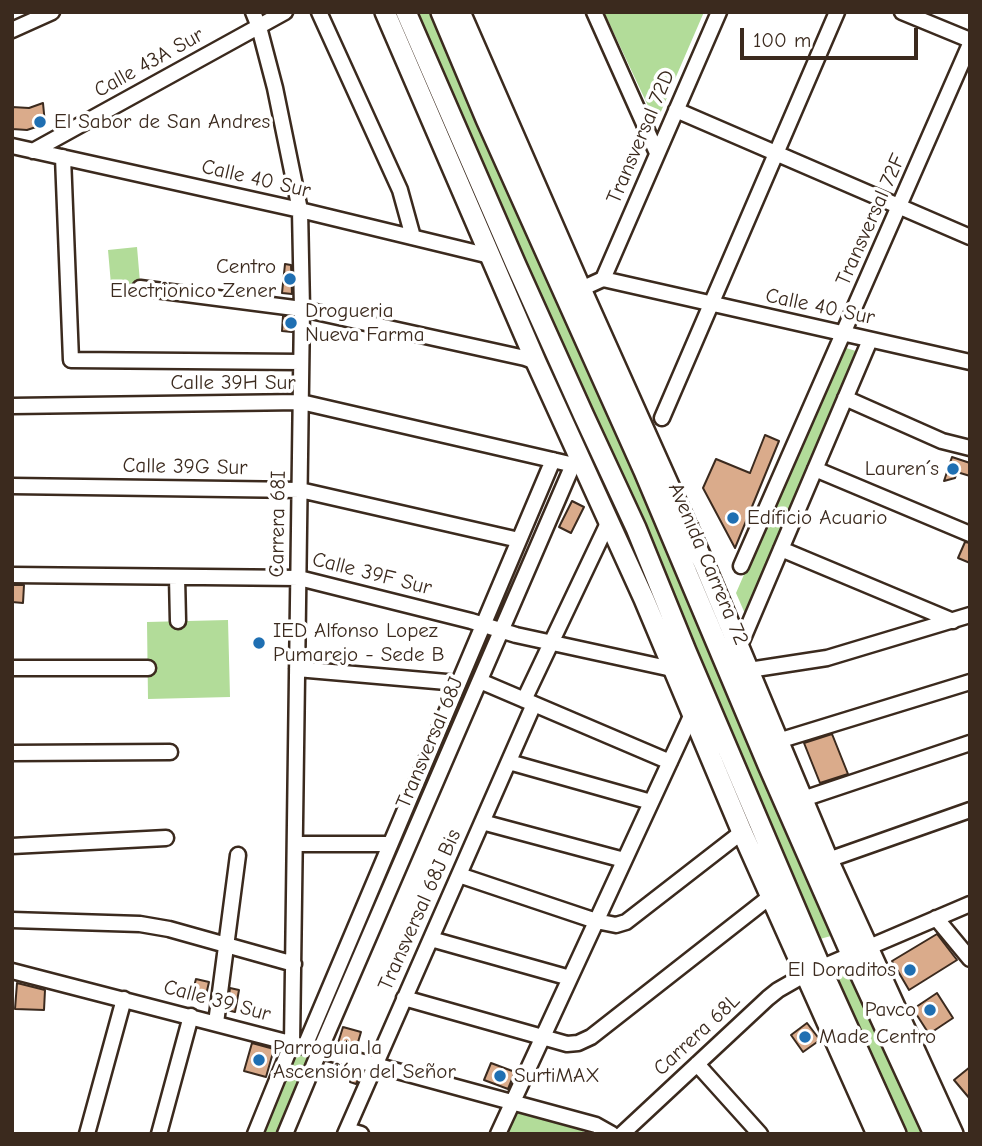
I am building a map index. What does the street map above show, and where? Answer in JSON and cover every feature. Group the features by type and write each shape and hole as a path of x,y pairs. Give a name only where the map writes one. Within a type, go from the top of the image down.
{"highway":[{"path":"385,12 576,459 609,520 771,896 813,971 896,1134"},
{"path":"406,12 473,169 628,509 877,1134"},
{"name":"Avenida Carrera 72","path":"441,12 554,273 624,424 768,765 953,1134"},
{"name":"Avenida Carrera 72","path":"460,12 689,529 828,860 860,951 934,1134"},
{"path":"475,47 486,119"},
{"path":"419,93 473,169"},
{"path":"659,640 662,590"},
{"path":"768,765 803,799"}],"street":[{"name":"Carrera 68I","path":"253,12 275,88 300,210 302,362 294,964 306,1046"},
{"name":"Calle 43A Sur","path":"33,151 285,12"},
{"path":"319,12 400,190 413,237"},
{"path":"594,12 657,153"},
{"name":"Transversal 72D","path":"603,279 719,12"},
{"path":"662,418 837,12"},
{"path":"902,12 970,42"},
{"path":"12,30 50,13"},
{"name":"Transversal 72F","path":"741,566 970,42"},
{"path":"676,110 970,237"},
{"name":"Calle 40 Sur","path":"12,146 491,256"},
{"path":"63,157 71,360 302,362"},
{"path":"581,289 603,279"},
{"name":"Calle 40 Sur","path":"603,279 970,362"},
{"path":"140,288 302,309 536,362"},
{"path":"739,648 870,340"},
{"path":"845,398 942,441 970,448"},
{"name":"Calle 39H Sur","path":"12,406 301,402 553,460 576,459"},
{"name":"Transversal 68J","path":"306,1046 480,681 576,459"},
{"name":"Transversal 68J","path":"306,1046 553,460"},
{"path":"815,469 970,534"},
{"name":"Calle 39G Sur","path":"12,486 300,490 519,540"},
{"name":"Transversal 68J Bis","path":"351,1132 375,1065 509,762 551,643 609,520"},
{"path":"781,549 953,621"},
{"name":"Calle 39F Sur","path":"12,575 299,578 551,643 672,669"},
{"path":"177,577 178,621"},
{"path":"748,670 827,658 970,615"},
{"path":"12,668 148,668"},
{"path":"298,669 458,683"},
{"path":"480,681 670,762"},
{"path":"778,741 970,682"},
{"path":"498,1134 692,714"},
{"path":"803,799 970,743"},
{"path":"12,753 170,752"},
{"path":"509,762 651,802"},
{"path":"828,860 970,810"},
{"path":"482,822 624,860"},
{"path":"459,875 596,921 616,925 626,922 742,832"},
{"path":"12,846 166,838"},
{"path":"295,844 390,844"},
{"path":"216,1023 238,855"},
{"path":"404,998 567,1044 578,1043 591,1037 771,896"},
{"name":"Carrera 68L","path":"622,1134 768,998 813,971 970,904"},
{"path":"936,918 970,959"},
{"path":"12,920 140,924 169,929 294,964"},
{"path":"431,939 570,978"},
{"name":"Calle 39 Sur","path":"12,971 513,1102 596,1125 612,1134"},
{"path":"87,1134 124,999"},
{"path":"159,1134 191,1016"},
{"path":"255,1134 306,1046"},
{"path":"285,1134 306,1046"},
{"path":"697,1064 760,1134"}],"green space":[{"path":"413,12 434,12 831,936 816,940"},
{"path":"604,12 704,12 656,123"},
{"path":"137,247 141,294 112,296 108,250"},
{"path":"843,347 859,352 746,616 736,593"},
{"path":"228,620 230,697 148,699 147,622"},
{"path":"848,970 923,1134 902,1134 832,977"},
{"path":"295,1051 313,1057 281,1134 260,1134"},
{"path":"514,1108 582,1130 586,1134 502,1134"}],"building":[{"path":"43,103 45,124 27,130 12,129 12,107 29,108"},
{"name":"Centro Electrionico Zener","path":"285,264 291,265 292,294 282,293"},
{"path":"283,316 292,317 292,332 282,331"},
{"name":"Edificio Acuario","path":"765,435 779,441 735,548 703,488 716,459 750,473"},
{"name":"Lauren´s","path":"952,457 970,463 970,476 957,472 955,478 944,481"},
{"path":"572,501 584,507 571,533 559,527"},
{"path":"965,542 970,543 970,563 958,558"},
{"path":"12,585 24,585 23,603 12,602"},
{"path":"832,734 848,774 820,783 804,743"},
{"path":"937,934 957,960 909,990 892,961"},
{"path":"196,979 209,982 204,1004 190,1001"},
{"path":"17,983 45,990 44,1010 15,1009"},
{"path":"230,988 239,990 235,1012 227,1010"},
{"name":"Pavco","path":"937,993 953,1018 929,1034 913,1009"},
{"name":"Made Centro","path":"807,1023 820,1040 803,1052 791,1035"},
{"path":"343,1027 361,1032 356,1049 338,1043"},
{"name":"Parroguia la Ascensión del Señor","path":"252,1043 274,1049 266,1077 244,1071"},
{"name":"SurtiMAX","path":"491,1063 515,1072 508,1089 484,1080"},
{"path":"970,1067 970,1099 954,1080"},
{"path":"355,1070 362,1072 356,1084 350,1082"}],"place":[{"name":"El Sabor de San Andres","path":"40,122"},
{"name":"Centro Electrionico Zener","path":"290,279"},
{"name":"Drogueria Nueva Farma","path":"291,323"},
{"name":"Lauren´s","path":"953,469"},
{"name":"Edificio Acuario","path":"733,518"},
{"name":"IED Alfonso Lopez Pumarejo - Sede B","path":"259,643"},
{"name":"El Doraditos","path":"910,970"},
{"name":"Pavco","path":"930,1010"},
{"name":"Made Centro","path":"805,1037"},
{"name":"Parroguia la Ascensión del Señor","path":"259,1060"},
{"name":"SurtiMAX","path":"500,1076"}]}
